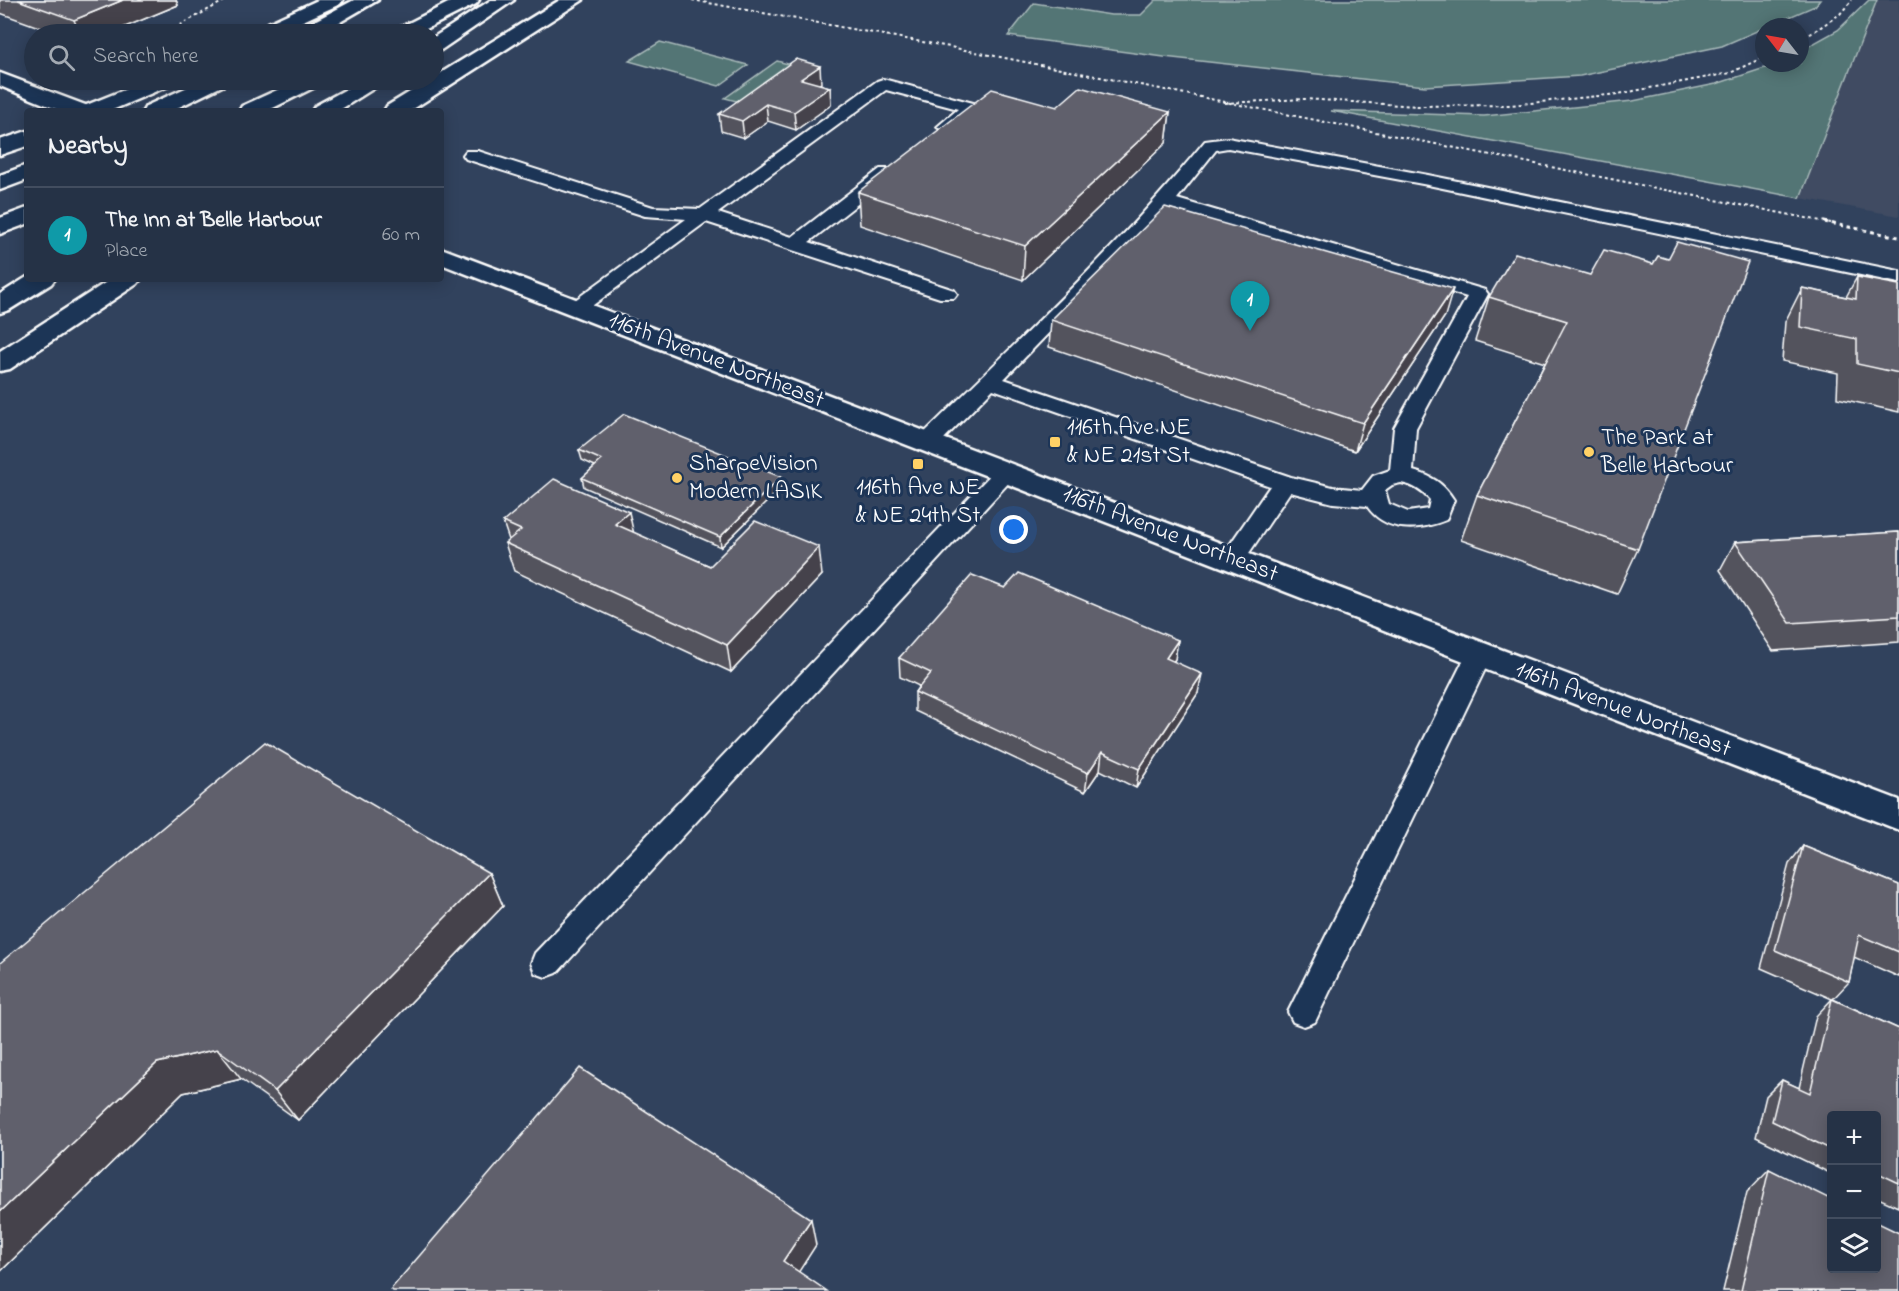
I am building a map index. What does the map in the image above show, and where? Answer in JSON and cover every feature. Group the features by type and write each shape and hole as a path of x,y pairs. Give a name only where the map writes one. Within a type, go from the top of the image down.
{"main road":[{"path":"281,24 333,0"},
{"path":"324,24 368,0"},
{"path":"424,24 469,0"},
{"path":"444,40 504,0"},
{"path":"444,80 573,0"},
{"path":"0,80 24,89"},
{"path":"26,90 72,108"},
{"path":"99,108 142,90"},
{"path":"160,108 197,90"},
{"path":"256,108 294,90"},
{"path":"327,108 359,90"},
{"path":"400,108 428,90"},
{"path":"0,148 24,139"},
{"path":"0,227 24,216"},
{"name":"116th Avenue Northeast","path":"444,256 1899,815"},
{"path":"0,305 37,282"},
{"path":"0,363 123,282"}],"lane":[{"path":"578,307 884,84 971,107 934,136"},
{"path":"928,442 1166,201 1212,145 1228,143 1440,182 1899,277"},
{"path":"472,155 651,212 704,215 946,294"},
{"path":"795,244 897,165"},
{"path":"1166,201 1478,294 1405,428 1401,476"},
{"path":"990,381 1285,483 1333,495 1374,500"},
{"path":"546,963 1006,472"},
{"path":"1401,476 1422,481 1437,492 1442,500 1438,514 1419,521 1385,513 1374,500 1372,491 1382,480 1401,476"},
{"path":"1232,560 1264,510 1285,483"},
{"path":"1304,1012 1479,655"}],"path":[{"path":"182,24 226,0"},
{"path":"692,0 950,47 1217,103 1899,237"},
{"path":"1809,35 1840,14 1852,0"},
{"path":"1217,103 1304,99 1417,106 1511,105 1630,92 1730,73 1755,61"}],"shaded area":[{"path":"1877,0 1899,0 1899,216 1800,198"}],"green space":[{"path":"1156,0 1820,0 1815,6 1787,18 1755,18 1755,32 1722,46 1580,76 1425,86 1164,57 1008,36 1034,3 1111,15 1141,15"},
{"path":"1869,0 1877,0 1800,198 1331,111 1484,116 1633,101 1716,84 1755,71 1809,72 1809,46 1838,30"},
{"path":"660,42 748,65 719,86 629,61"},
{"path":"777,61 806,69 755,106 725,98"}],"building":[{"path":"18,0 123,0 74,20"},
{"path":"796,59 820,66 801,79 830,87 794,112 766,104 742,121 719,114"},
{"path":"1080,87 1170,112 1025,246 858,192 992,89 1057,107"},
{"path":"1165,207 1453,289 1363,423 1051,320"},
{"name":"The Park at Belle Harbour","path":"1677,242 1748,262 1638,549 1477,495 1567,321 1489,297 1515,253 1590,275 1604,250 1653,264 1658,256 1668,259"},
{"path":"1857,277 1899,285 1899,373 1857,364 1857,339 1800,327 1802,288 1856,299"},
{"name":"SharpeVision Modern LASIK","path":"624,414 781,477 720,537 582,478 602,460 579,450"},
{"path":"554,479 629,512 615,524 710,566 755,521 819,547 727,645 505,543 521,530 503,522"},
{"path":"1899,532 1899,616 1790,623 1735,542"},
{"path":"1019,573 1178,640 1166,658 1202,674 1139,769 1102,752 1088,773 915,692 931,673 899,658 972,575 1005,588"},
{"path":"265,742 489,873 275,1091 217,1049 157,1063 0,1212 0,963"},
{"path":"1803,846 1899,885 1899,952 1859,935 1849,982 1775,950"},
{"path":"1832,999 1899,1029 1899,1183 1881,1174 1881,1111 1827,1111 1827,1148 1772,1121 1782,1080 1810,1093"},
{"path":"580,1068 811,1219 783,1261 827,1291 393,1291 391,1289"},
{"path":"1769,1169 1827,1198 1827,1273 1881,1273 1881,1224 1899,1233 1899,1291 1741,1291"}],"place":[{"name":"The Inn at Belle Harbour","path":"1250,331"},
{"name":"116th Ave NE & NE 21st St","path":"1055,442"},
{"name":"The Park at Belle Harbour","path":"1589,452"},
{"name":"116th Ave NE & NE 24th St","path":"918,464"},
{"name":"SharpeVision Modern LASIK","path":"677,478"}]}
